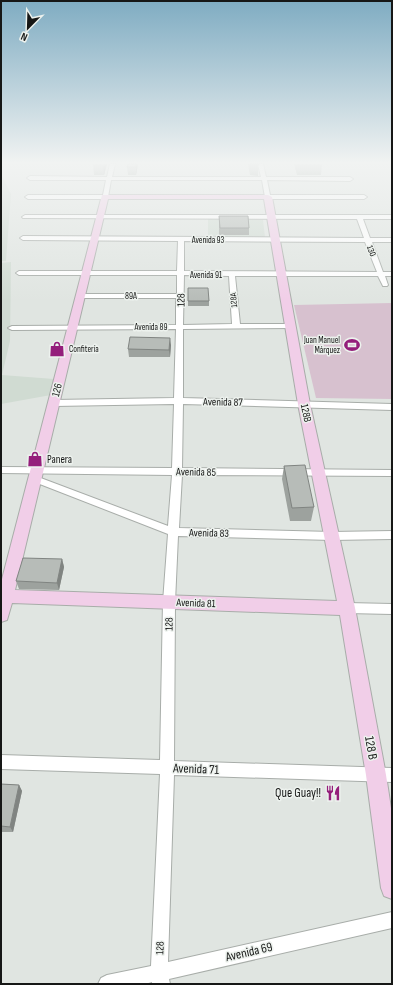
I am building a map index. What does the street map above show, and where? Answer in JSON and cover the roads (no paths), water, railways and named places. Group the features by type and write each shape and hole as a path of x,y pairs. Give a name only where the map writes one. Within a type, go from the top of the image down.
{"street":[{"name":"126","path":"1,615 3,597 36,476 102,210"},
{"path":"270,210 271,218"},
{"path":"25,217 392,217"},
{"name":"130","path":"359,217 385,285"},
{"name":"128B","path":"271,218 304,404 347,608"},
{"name":"Avenida 93","path":"23,238 392,240"},
{"name":"128","path":"160,978 167,768 170,602 177,471 181,327 181,240"},
{"name":"Avenida 91","path":"19,273 181,275 392,274"},
{"name":"128A","path":"232,275 236,326"},
{"name":"89A","path":"81,296 181,296"},
{"name":"Avenida 89","path":"12,328 290,326"},
{"name":"Avenida 87","path":"54,403 178,401 392,408"},
{"name":"Avenida 85","path":"1,470 36,476 177,471 392,473"},
{"name":"Avenida 83","path":"36,476 173,532 332,536 392,535"},
{"name":"Avenida 81","path":"3,597 392,609"},
{"name":"128 B","path":"347,608 384,775 392,888"},
{"name":"Avenida 71","path":"1,762 384,775"},
{"name":"Avenida 69","path":"106,984 160,978 392,920"}],"place":[{"name":"Juan Manuel Márquez","path":"352,345"},
{"name":"Confitería","path":"57,349"},
{"name":"Panera","path":"35,459"},
{"name":"Que Guay!!","path":"333,793"}]}
